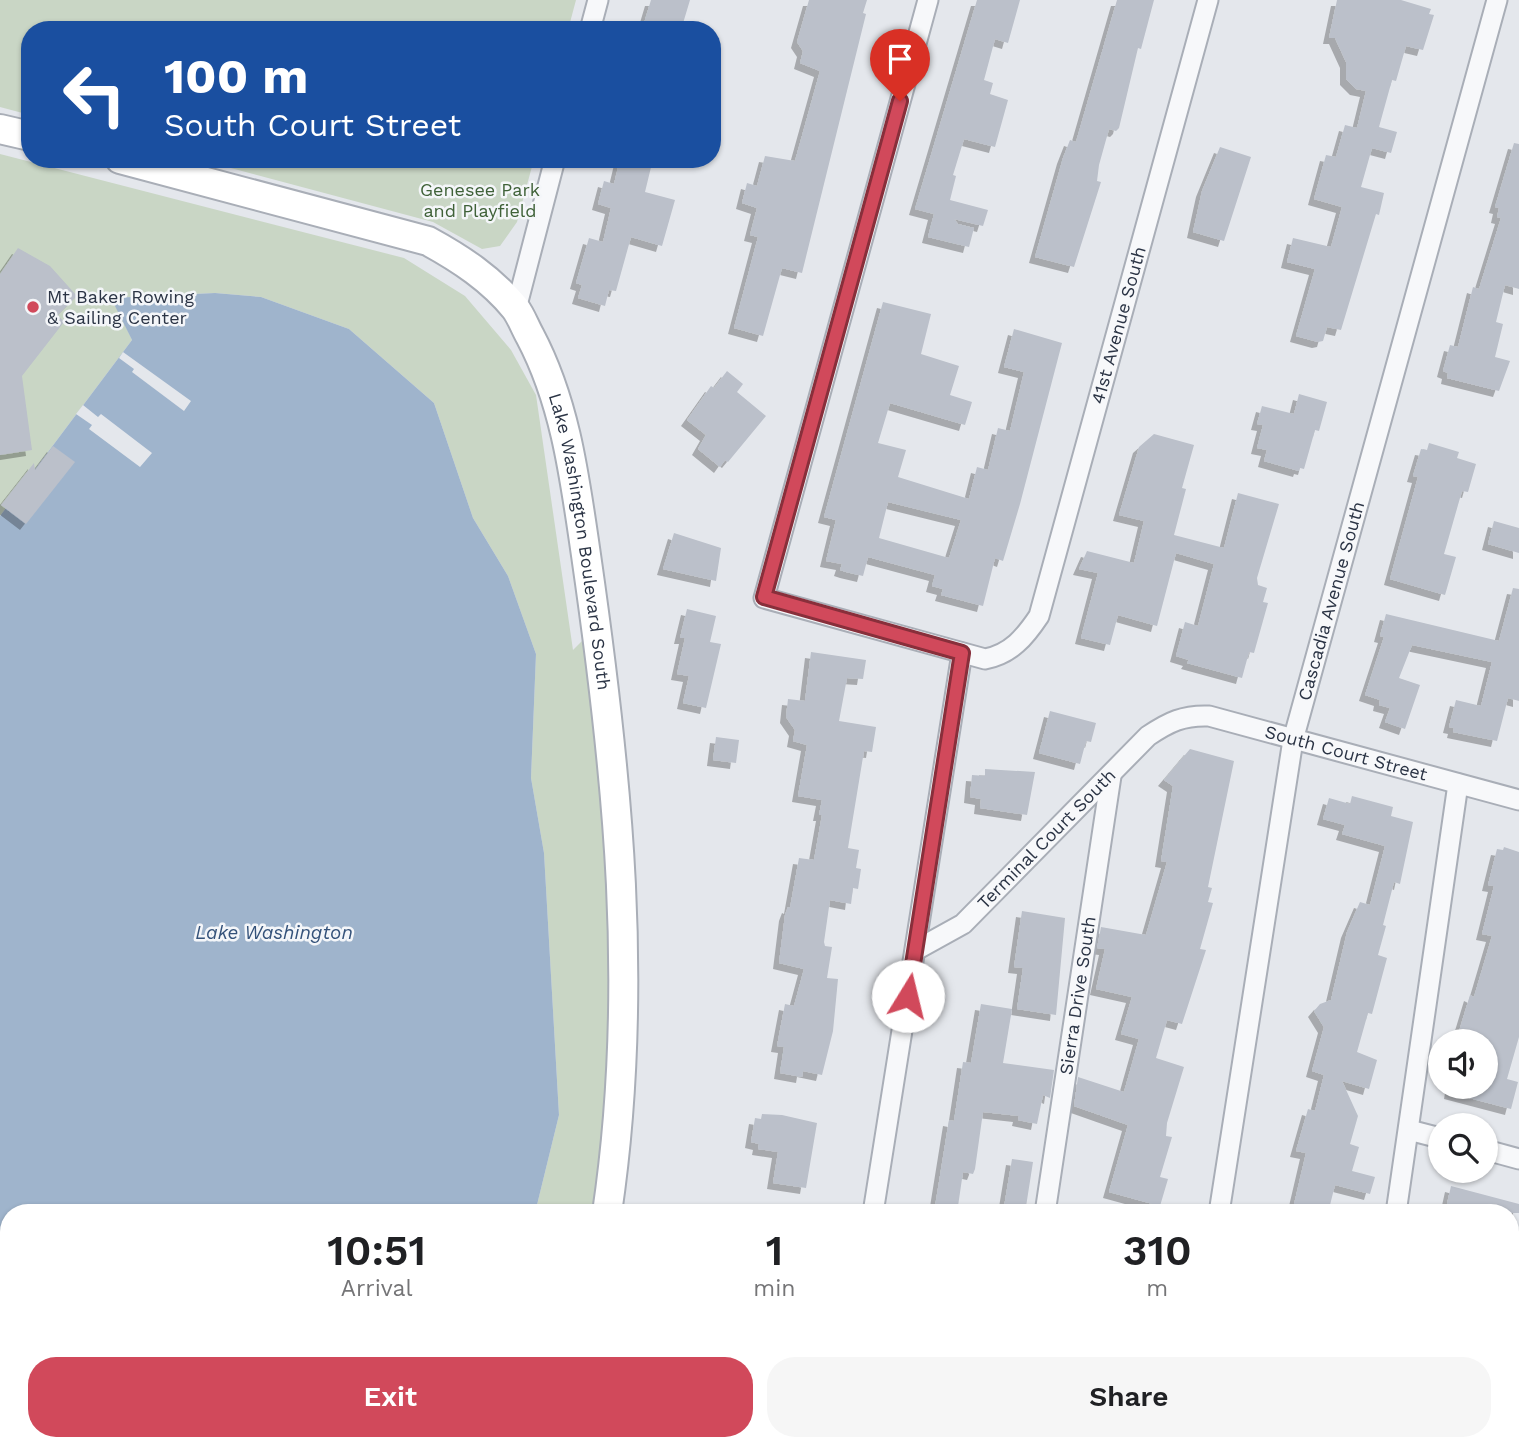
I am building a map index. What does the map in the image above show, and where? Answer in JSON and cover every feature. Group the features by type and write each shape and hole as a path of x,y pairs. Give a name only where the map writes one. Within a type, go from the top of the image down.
{"main road":[{"path":"0,128 21,134"},
{"name":"Lake Washington Boulevard South","path":"154,168 428,241 469,264 516,309 544,363 564,425 596,627 618,803 624,918 624,1038 620,1127 608,1204"}],"street":[{"path":"592,21 598,0"},
{"path":"874,1204 962,653 764,597 928,0"},
{"name":"41st Avenue South","path":"962,653 985,659 1002,656 1016,645 1039,616 1208,0"},
{"name":"Cascadia Avenue South","path":"1220,1204 1293,740 1497,0"},
{"path":"516,309 553,168"},
{"name":"South Court Street","path":"1174,719 1209,716 1519,800"},
{"name":"Terminal Court South","path":"916,950 963,924 1148,736 1174,719"},
{"name":"Sierra Drive South","path":"1046,1204 1111,776"},
{"path":"1397,1204 1458,784"},
{"path":"1409,1130 1428,1135"},
{"path":"1498,1153 1519,1158"}],"green space":[{"path":"0,0 576,0 570,21 21,21 21,113 0,107"},
{"path":"0,154 21,159 21,168 54,168 404,258 465,296 511,350 536,395 573,650 596,627 623,917 607,1204 537,1204 559,1115 544,853 531,778 536,654 508,576 473,518 434,403 349,329 261,297 215,293 112,298 132,340 0,516"},
{"name":"Genesee Park and Playfield","path":"231,168 532,168 517,222 500,246 482,249 433,222"}],"water":[{"name":"Lake Washington","path":"215,293 261,297 349,329 434,403 473,518 508,576 536,654 531,778 544,853 559,1115 537,1204 0,1204 0,516 132,340 111,298"}],"pier":[{"path":"123,352 191,401 184,411 132,372 134,369 119,358"},
{"path":"83,405 98,417 101,414 152,453 140,467 89,429 92,425 76,414"}],"building":[{"path":"651,0 690,0 684,21 645,21"},
{"path":"809,0 867,0 863,13 866,14 802,273 782,268 763,336 734,328 758,237 750,235 757,208 742,203 747,183 757,186 765,156 795,161 820,71 800,63 803,51 797,42"},
{"path":"977,0 1020,0 1008,43 995,39 984,80 993,83 990,94 1008,100 995,147 964,139 953,175 956,176 950,200 988,210 983,226 954,219 958,224 974,228 969,247 928,237 934,214 915,209"},
{"path":"1117,0 1154,0 1141,49 1138,48 1119,128 1116,131 1109,129 1099,165 1097,181 1101,182 1074,267 1035,257 1063,158 1070,140 1076,142"},
{"path":"1337,0 1401,0 1431,9 1429,14 1434,15 1423,50 1406,46 1396,81 1392,80 1379,127 1397,132 1391,153 1372,148 1361,187 1384,193 1379,215 1376,214 1341,330 1327,327 1323,341 1318,342 1296,336 1315,269 1287,262 1293,238 1331,247 1342,207 1314,199 1326,155 1336,157 1345,125 1357,128 1366,91 1356,89 1346,79 1346,62 1335,38 1329,38"},
{"path":"1514,143 1519,144 1519,289 1505,285 1496,322 1503,324 1495,357 1510,361 1499,391 1447,378 1448,373 1443,371 1450,345 1458,347 1473,287 1479,289 1501,218 1497,217 1499,208 1495,207"},
{"path":"1220,147 1251,157 1224,241 1193,232 1202,191"},
{"path":"618,168 651,168 645,192 675,200 662,246 631,237 616,291 609,290 605,306 578,298 582,285 576,283 589,238 603,242 611,208 598,204 604,181 614,184"},
{"name":"Mt Baker Rowing & Sailing Center","path":"18,248 50,266 77,296 58,315 64,322 22,376 32,450 0,455 0,274"},
{"path":"883,302 931,314 921,354 959,366 950,395 972,402 965,425 890,403 878,443 906,450 898,477 969,499 977,467 988,470 998,428 1010,431 1024,372 1004,367 1014,329 1062,343 1003,561 995,558 983,606 941,595 943,589 932,586 935,575 868,557 863,576 840,570 842,564 826,561 836,520 824,517","holes":["888,502 961,520 949,558 879,538"]},
{"path":"727,371 743,384 737,392 766,416 728,462 725,460 720,467 698,449 706,435 687,420 711,386 714,388"},
{"path":"1299,394 1327,402 1319,431 1315,430 1304,469 1300,468 1299,471 1264,461 1267,450 1257,448 1263,425 1257,424 1262,406 1294,414"},
{"path":"1154,434 1194,445 1182,488 1186,489 1174,535 1224,548 1238,493 1279,504 1257,578 1258,585 1267,588 1263,602 1268,603 1254,653 1249,652 1242,678 1187,663 1189,660 1176,656 1185,622 1198,626 1214,564 1176,553 1157,626 1118,615 1110,645 1081,638 1098,573 1079,569 1087,551 1134,563 1144,521 1119,515 1139,447"},
{"path":"1429,443 1459,452 1457,458 1476,464 1468,492 1462,491 1444,554 1456,557 1445,595 1390,579 1418,477 1413,476 1421,449 1427,450"},
{"path":"53,446 75,462 26,524 1,505 34,463 35,470"},
{"path":"1494,521 1519,528 1519,553 1488,544"},
{"path":"674,533 721,548 716,581 663,569"},
{"path":"1513,588 1519,589 1519,701 1508,698 1497,741 1453,732 1454,728 1449,727 1456,700 1481,706 1492,662 1412,645 1399,678 1420,685 1405,729 1385,722 1390,708 1379,705 1380,700 1365,695 1384,637 1380,636 1386,614 1499,641"},
{"path":"687,609 716,616 710,642 721,644 706,708 683,703 689,676 677,674 685,638 680,638"},
{"path":"811,652 866,660 863,679 847,678 839,721 876,727 872,752 864,751 848,848 859,850 856,868 861,869 858,889 853,888 851,904 830,900 824,942 825,946 832,947 827,978 838,979 833,1031 822,1075 803,1071 802,1077 780,1073 784,1047 777,1046 785,1004 794,1006 804,969 779,963 785,915 788,907 790,908 799,858 814,860 822,815 819,815 822,800 798,796 807,745 793,741 795,730 786,717 788,699 805,701"},
{"path":"1050,711 1096,723 1091,742 1086,741 1080,764 1039,753"},
{"path":"716,737 739,740 736,763 713,760"},
{"path":"1190,749 1234,761 1208,887 1212,888 1208,902 1213,903 1200,949 1206,950 1182,1024 1167,1020 1156,1058 1184,1067 1167,1123 1166,1136 1172,1137 1160,1177 1168,1179 1161,1204 1153,1204 1109,1192 1128,1125 1074,1106 1078,1077 1124,1092 1139,1039 1121,1034 1132,997 1096,989 1105,949 1097,948 1101,927 1146,935 1167,862 1161,861 1173,786 1164,780"},
{"path":"985,769 1035,772 1027,815 980,808 981,799 970,797 972,775 985,776"},
{"path":"1352,796 1393,807 1391,816 1413,822 1400,884 1394,882 1383,925 1386,926 1378,955 1387,958 1372,1014 1368,1013 1357,1052 1377,1060 1369,1089 1342,1081 1358,1116 1350,1144 1359,1147 1352,1171 1375,1177 1370,1194 1335,1185 1330,1204 1294,1204 1306,1153 1296,1151 1308,1109 1315,1111 1324,1075 1312,1071 1324,1027 1314,1011 1320,1004 1331,1000 1347,932 1360,902 1370,905 1385,846 1342,834 1345,825 1323,819 1329,798 1350,804"},
{"path":"1504,847 1519,852 1519,1037 1507,1079 1518,1082 1511,1109 1473,1099 1498,1099 1498,1029 1460,1029 1470,995 1474,997 1492,936 1482,934 1494,886 1488,885 1497,849 1503,850"},
{"path":"1022,911 1065,918 1056,1015 1017,1009 1023,968 1014,967"},
{"path":"981,1004 1012,1009 1003,1063 1054,1070 1050,1098 1043,1095 1037,1124 1018,1120 1019,1116 983,1112 975,1169 973,1174 963,1172 958,1204 935,1204 949,1120 954,1121 963,1062 971,1063"},
{"path":"762,1114 782,1115 817,1123 806,1188 773,1183 778,1152 758,1149 759,1144 751,1142 755,1118 761,1119"},
{"path":"1012,1159 1033,1162 1026,1204 1004,1204"},
{"path":"1451,1186 1519,1204 1447,1204"}],"place":[{"name":"Mt Baker Rowing & Sailing Center","path":"33,307"}],"route":[{"path":"900,101 764,597 962,653 908,996"}]}
